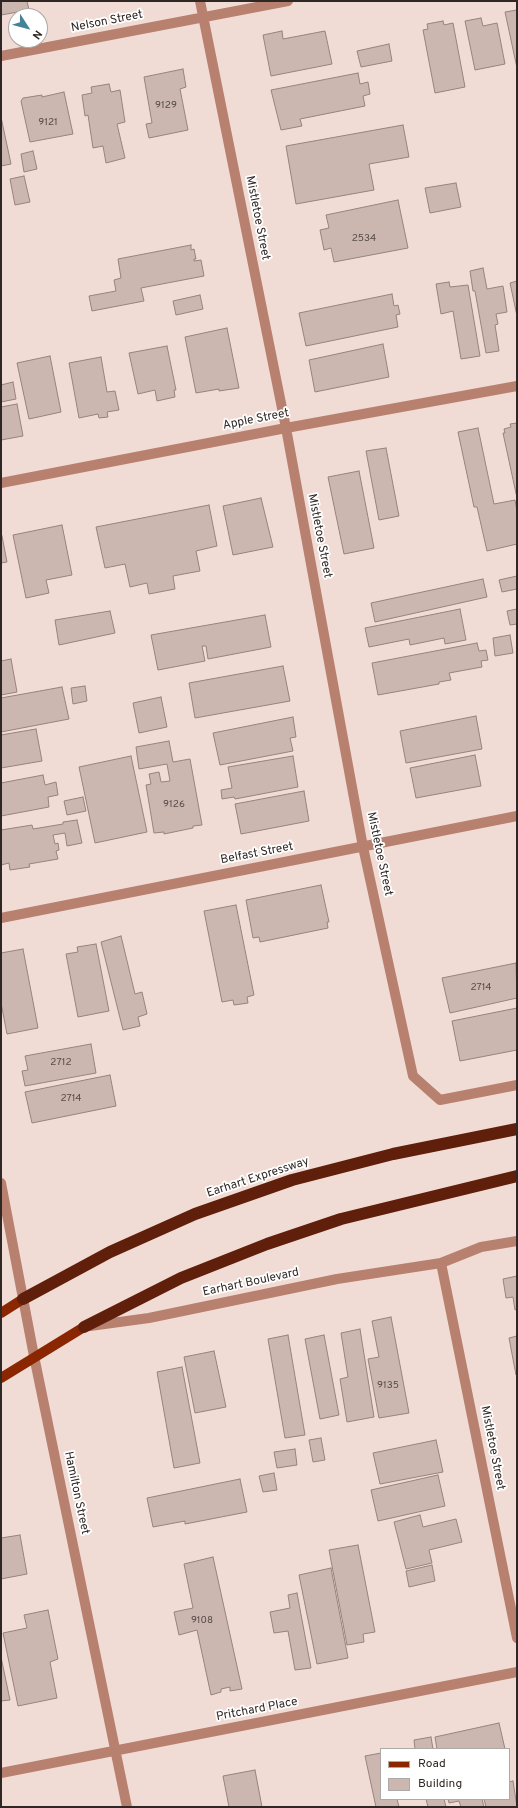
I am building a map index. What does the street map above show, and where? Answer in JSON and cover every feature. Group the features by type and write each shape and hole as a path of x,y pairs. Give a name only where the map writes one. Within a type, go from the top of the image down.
{"highway":[{"name":"Earhart Expressway","path":"23,1299 110,1252 195,1214 292,1180 393,1154 517,1129"},
{"path":"84,1327 181,1278 267,1244 341,1219 517,1176"}],"main road":[{"path":"1,1313 23,1299"},
{"name":"Earhart Boulevard","path":"1,1378 34,1356 84,1327"}],"street":[{"name":"Mistletoe Street","path":"200,1 286,428 363,847 413,1076 440,1100 517,1085"},
{"name":"Nelson Street","path":"1,56 203,16 288,1"},
{"name":"Apple Street","path":"1,483 286,428 517,386"},
{"name":"Belfast Street","path":"1,918 517,816"},
{"name":"Hamilton Street","path":"1,1183 34,1356 127,1807"},
{"name":"Earhart Boulevard","path":"84,1327 149,1318 337,1279 442,1263 481,1247 517,1240"},
{"name":"Mistletoe Street","path":"442,1263 517,1638"},
{"name":"Pritchard Place","path":"1,1773 517,1672"}],"building":[{"path":"1,1 27,1 29,8 8,8 8,14 1,15"},
{"path":"517,10 517,68 505,12"},
{"path":"481,18 483,26 497,23 505,64 475,70 465,21"},
{"path":"443,21 444,25 453,23 465,87 435,93 423,30 428,29 427,24"},
{"path":"282,31 283,39 325,31 332,64 271,76 263,35"},
{"path":"389,44 392,61 361,67 357,51"},
{"path":"183,69 186,87 180,89 188,130 149,138 146,124 152,123 144,77"},
{"path":"358,73 360,84 368,82 370,94 363,96 365,106 300,119 302,126 281,130 271,90"},
{"path":"109,84 111,92 120,90 125,122 117,124 125,158 106,163 103,146 93,148 88,115 85,116 82,95 92,93 91,87"},
{"path":"64,92 73,134 30,142 21,101 23,98 42,95 42,97"},
{"path":"1,117 11,164 1,166"},
{"path":"403,125 409,157 369,164 374,190 296,204 286,146"},
{"path":"33,151 37,169 24,172 21,154"},
{"path":"24,176 30,202 15,205 10,179"},
{"path":"456,183 461,207 430,213 425,188"},
{"path":"398,200 408,248 334,262 331,248 324,250 320,230 329,228 326,215"},
{"path":"191,245 191,250 194,249 196,259 194,259 194,261 201,260 204,276 141,288 144,301 92,311 89,296 116,291 114,280 121,278 118,259"},
{"path":"483,268 487,289 503,286 507,312 496,314 498,324 495,325 499,351 486,353 470,271"},
{"path":"517,281 517,316 510,283"},
{"path":"449,282 450,287 468,285 480,356 461,359 453,311 441,314 436,284"},
{"path":"392,294 394,306 398,305 400,314 396,315 398,327 306,346 299,313"},
{"path":"200,295 203,309 176,315 173,301"},
{"path":"227,328 239,388 219,391 219,389 196,393 185,337"},
{"path":"383,344 389,377 315,392 309,360"},
{"path":"167,346 176,390 174,390 175,397 157,401 155,390 138,394 129,353"},
{"path":"50,356 61,412 29,419 17,363"},
{"path":"101,357 107,392 115,391 119,410 107,412 108,417 99,418 98,414 79,418 69,363"},
{"path":"13,382 16,399 1,402 1,385"},
{"path":"17,404 23,436 1,440 1,407"},
{"path":"517,423 517,498 503,433 505,433 504,429 511,427 510,424"},
{"path":"478,428 494,504 515,500 517,511 517,544 487,551 477,507 474,507 458,432"},
{"path":"386,448 399,516 379,520 366,451"},
{"path":"359,471 374,548 344,554 328,477"},
{"path":"261,498 273,547 233,555 223,506"},
{"path":"209,505 217,546 196,551 200,571 173,576 175,589 149,594 147,583 130,587 125,564 105,568 96,527"},
{"path":"62,525 72,575 46,580 49,593 26,598 13,535"},
{"path":"2,536 7,562 1,563 1,537"},
{"path":"517,576 517,589 502,592 499,580"},
{"path":"483,579 487,597 375,622 371,603"},
{"path":"460,609 466,640 445,644 444,638 410,645 409,639 369,647 365,628"},
{"path":"517,609 517,624 510,625 507,611"},
{"path":"110,611 115,633 59,645 55,620"},
{"path":"265,615 271,647 208,659 206,646 202,646 205,661 158,670 151,635"},
{"path":"510,635 513,653 495,656 493,638"},
{"path":"477,643 479,651 486,650 488,660 481,661 482,667 449,673 451,680 439,682 439,684 378,695 372,663"},
{"path":"11,659 17,692 1,695 1,661"},
{"path":"283,666 290,701 195,718 189,683"},
{"path":"85,686 87,701 73,704 71,688"},
{"path":"62,687 69,719 1,732 1,698"},
{"path":"161,697 167,727 139,733 133,703"},
{"path":"476,716 482,749 406,763 400,731"},
{"path":"293,717 296,737 290,738 293,751 220,765 213,733"},
{"path":"36,729 42,761 1,768 1,735"},
{"path":"169,741 173,762 190,759 202,825 164,834 164,832 154,833 146,785 151,784 149,774 159,772 161,782 170,781 167,764 139,769 136,747"},
{"path":"475,755 481,786 416,798 410,768"},
{"path":"131,756 147,832 95,843 79,767"},
{"path":"293,756 298,787 235,799 234,797 222,799 221,790 232,788 228,767"},
{"path":"43,775 45,785 56,782 58,795 48,797 49,807 1,816 1,783"},
{"path":"304,791 309,821 241,834 235,804"},
{"path":"83,797 86,811 67,815 64,801"},
{"path":"77,820 82,843 67,846 65,833 53,835 55,844 58,843 59,850 56,851 58,859 29,864 30,867 10,870 9,863 1,865 1,830 32,825 33,829"},
{"path":"321,885 329,922 327,922 328,928 260,942 259,937 253,938 246,900"},
{"path":"236,905 254,995 247,997 248,1003 234,1005 233,1000 222,1002 204,911"},
{"path":"121,936 135,994 142,992 147,1014 138,1017 140,1026 123,1030 101,942"},
{"path":"96,944 109,1011 78,1017 66,954 78,952 77,947"},
{"path":"23,949 38,1028 7,1034 1,1003 1,953"},
{"path":"516,963 517,998 450,1013 442,978"},
{"path":"517,1008 517,1050 460,1061 452,1021"},
{"path":"91,1044 96,1073 25,1086 22,1071 28,1070 25,1056"},
{"path":"110,1075 116,1106 32,1123 25,1092"},
{"path":"517,1276 517,1309 515,1310 513,1297 506,1298 503,1279"},
{"path":"391,1317 409,1413 379,1418 368,1359 379,1357 372,1321"},
{"path":"360,1329 374,1417 347,1422 340,1379 348,1377 341,1333"},
{"path":"288,1335 305,1435 285,1438 268,1339"},
{"path":"324,1335 339,1415 320,1419 305,1339"},
{"path":"517,1336 517,1375 516,1375 509,1338"},
{"path":"214,1351 226,1407 195,1413 184,1357"},
{"path":"182,1367 200,1463 174,1468 157,1372"},
{"path":"321,1438 325,1460 313,1462 309,1440"},
{"path":"436,1440 443,1472 380,1484 373,1453"},
{"path":"295,1449 297,1465 277,1468 274,1452"},
{"path":"274,1473 277,1490 263,1492 259,1476"},
{"path":"438,1475 445,1506 378,1521 371,1490"},
{"path":"240,1479 247,1512 185,1524 185,1521 153,1527 147,1498"},
{"path":"420,1515 423,1527 456,1519 462,1542 429,1550 432,1563 406,1569 394,1522"},
{"path":"20,1535 27,1574 1,1579 1,1538"},
{"path":"358,1545 375,1632 363,1634 364,1642 347,1645 329,1550"},
{"path":"213,1557 242,1689 230,1691 230,1687 221,1689 221,1692 211,1695 197,1630 179,1635 174,1612 193,1608 184,1564"},
{"path":"432,1565 435,1581 409,1587 406,1571"},
{"path":"331,1568 348,1658 317,1664 299,1575"},
{"path":"297,1593 311,1668 295,1670 288,1631 274,1633 270,1612 290,1608 288,1595"},
{"path":"48,1610 58,1659 50,1662 57,1698 18,1706 3,1633 27,1628 24,1615"},
{"path":"1,1657 10,1700 1,1701"},
{"path":"499,1723 505,1748 437,1748 435,1737"},
{"path":"431,1737 433,1748 415,1748 414,1740"},
{"path":"380,1753 380,1800 397,1800 399,1807 376,1807 365,1756"},
{"path":"255,1770 262,1807 229,1807 223,1776"},
{"path":"513,1781 517,1807 486,1807 484,1800 510,1800 510,1782"},
{"path":"426,1800 444,1800 446,1807 428,1807"},
{"path":"448,1800 482,1800 484,1807 461,1807 459,1801 449,1803"}]}
